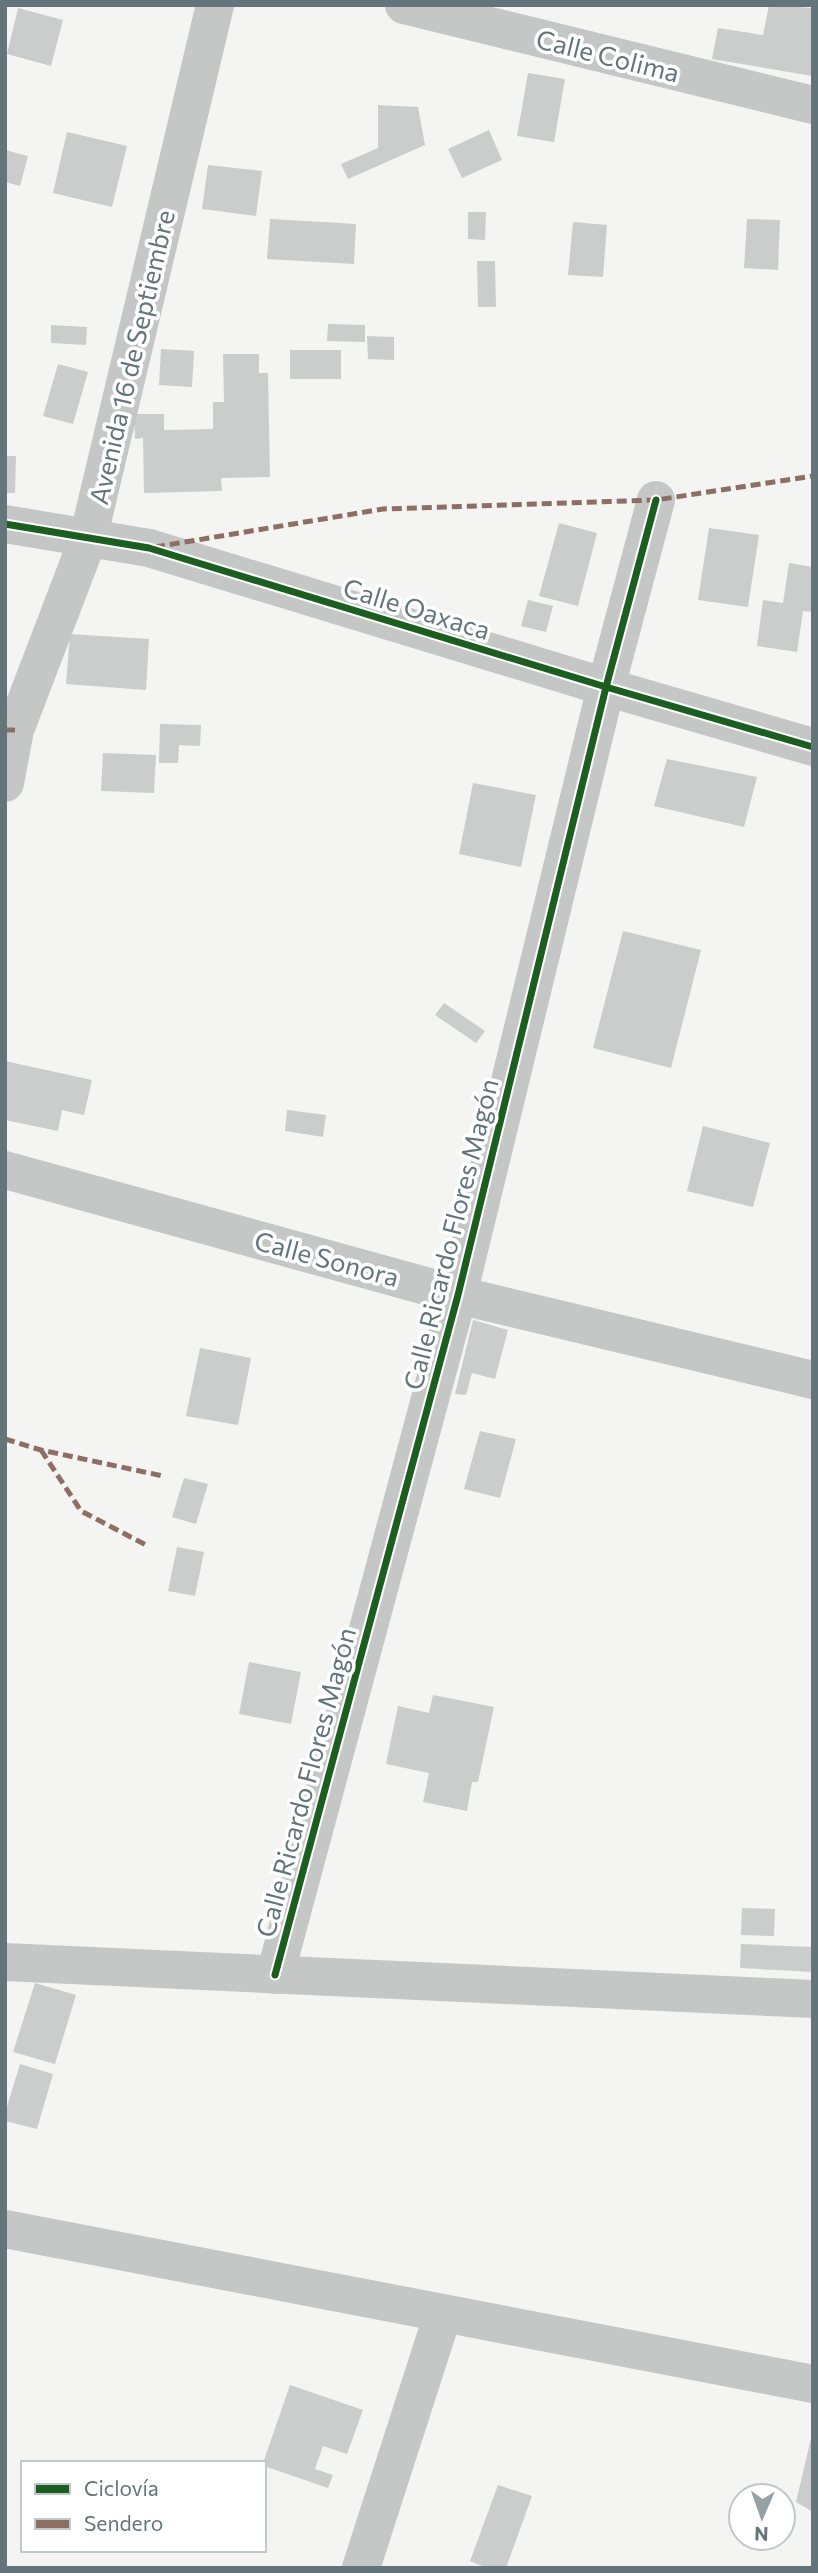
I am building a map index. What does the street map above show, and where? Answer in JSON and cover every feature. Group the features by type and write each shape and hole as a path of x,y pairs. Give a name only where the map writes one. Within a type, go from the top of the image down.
{"street":[{"name":"Avenida 16 de Septiembre","path":"5,783 15,730 88,539 215,5"},
{"name":"Calle Colima","path":"404,5 813,105"},
{"name":"Calle Ricardo Flores Magón","path":"275,1975 458,1295 606,687 656,500"},
{"name":"Calle Oaxaca","path":"5,524 149,548 813,747"},
{"name":"Calle Sonora","path":"5,1170 458,1295 813,1380"},
{"path":"5,1962 813,1999"},
{"path":"5,2229 813,2384"},
{"path":"361,2568 443,2314"}],"building":[{"path":"769,5 813,8 812,76 712,59 718,28 763,35"},
{"path":"18,8 63,20 51,66 7,54"},
{"path":"528,73 565,79 554,142 517,136"},
{"path":"378,105 418,107 425,145 348,179 341,164 378,148"},
{"path":"489,130 502,160 462,178 448,149"},
{"path":"67,132 127,146 112,207 53,193"},
{"path":"5,150 28,156 20,186 5,182"},
{"path":"208,165 262,171 256,216 202,209"},
{"path":"468,212 486,212 485,240 468,239"},
{"path":"270,219 356,224 354,264 267,259"},
{"path":"747,219 780,220 778,270 744,268"},
{"path":"573,222 607,225 603,277 568,275"},
{"path":"477,261 495,261 496,307 478,307"},
{"path":"328,324 365,325 365,342 327,341"},
{"path":"51,325 87,327 86,345 51,343"},
{"path":"367,336 394,337 394,360 368,359"},
{"path":"161,349 194,351 192,387 159,385"},
{"path":"290,350 341,350 341,379 290,379"},
{"path":"223,354 259,354 259,373 268,373 270,477 221,478 222,491 144,493 143,438 135,439 134,414 164,414 164,430 213,429 213,402 224,402"},
{"path":"58,364 88,372 73,424 43,416"},
{"path":"5,456 16,456 15,493 5,493"},
{"path":"559,523 597,533 578,606 539,596"},
{"path":"709,528 759,535 748,607 698,600"},
{"path":"789,563 813,567 813,612 803,611 797,652 757,646 763,600 783,603"},
{"path":"528,600 553,606 546,632 521,626"},
{"path":"70,634 149,639 146,690 66,684"},
{"path":"160,724 201,725 200,746 179,745 178,763 159,763"},
{"path":"103,753 156,755 154,793 101,791"},
{"path":"667,759 757,777 744,827 654,806"},
{"path":"473,783 536,795 521,867 459,854"},
{"path":"623,931 701,950 671,1068 593,1048"},
{"path":"444,1003 485,1031 476,1043 435,1015"},
{"path":"5,1061 92,1080 84,1115 62,1110 58,1131 5,1120"},
{"path":"287,1110 326,1115 323,1137 285,1131"},
{"path":"703,1126 770,1143 753,1207 687,1191"},
{"path":"473,1320 508,1330 495,1379 472,1373 466,1395 455,1394"},
{"path":"200,1348 251,1358 238,1425 186,1416"},
{"path":"480,1431 516,1439 500,1498 464,1489"},
{"path":"184,1478 208,1484 196,1524 172,1517"},
{"path":"177,1547 204,1552 195,1596 168,1591"},
{"path":"249,1662 301,1672 291,1724 239,1714"},
{"path":"433,1695 494,1707 478,1782 472,1782 467,1811 423,1802 429,1773 386,1764 398,1706 429,1713"},
{"path":"742,1908 775,1909 774,1936 741,1935"},
{"path":"741,1944 813,1947 813,1972 740,1968"},
{"path":"35,1983 76,1995 55,2064 13,2052"},
{"path":"20,2064 53,2074 37,2129 5,2121"},
{"path":"290,2385 363,2410 347,2454 323,2446 315,2469 333,2475 328,2488 266,2467 266,2461 264,2461"},
{"path":"813,2434 813,2512 797,2503"},
{"path":"498,2485 532,2496 506,2568 487,2568 470,2561"}],"marked path":[{"path":"155,547 383,509 656,500 813,476"},
{"path":"5,730 15,730"},
{"path":"5,1439 41,1450 163,1476"},
{"path":"41,1450 81,1511 146,1545"}],"cycle path":[{"path":"275,1975 458,1295 606,687 656,500"},
{"path":"5,524 149,548 813,747"}]}
